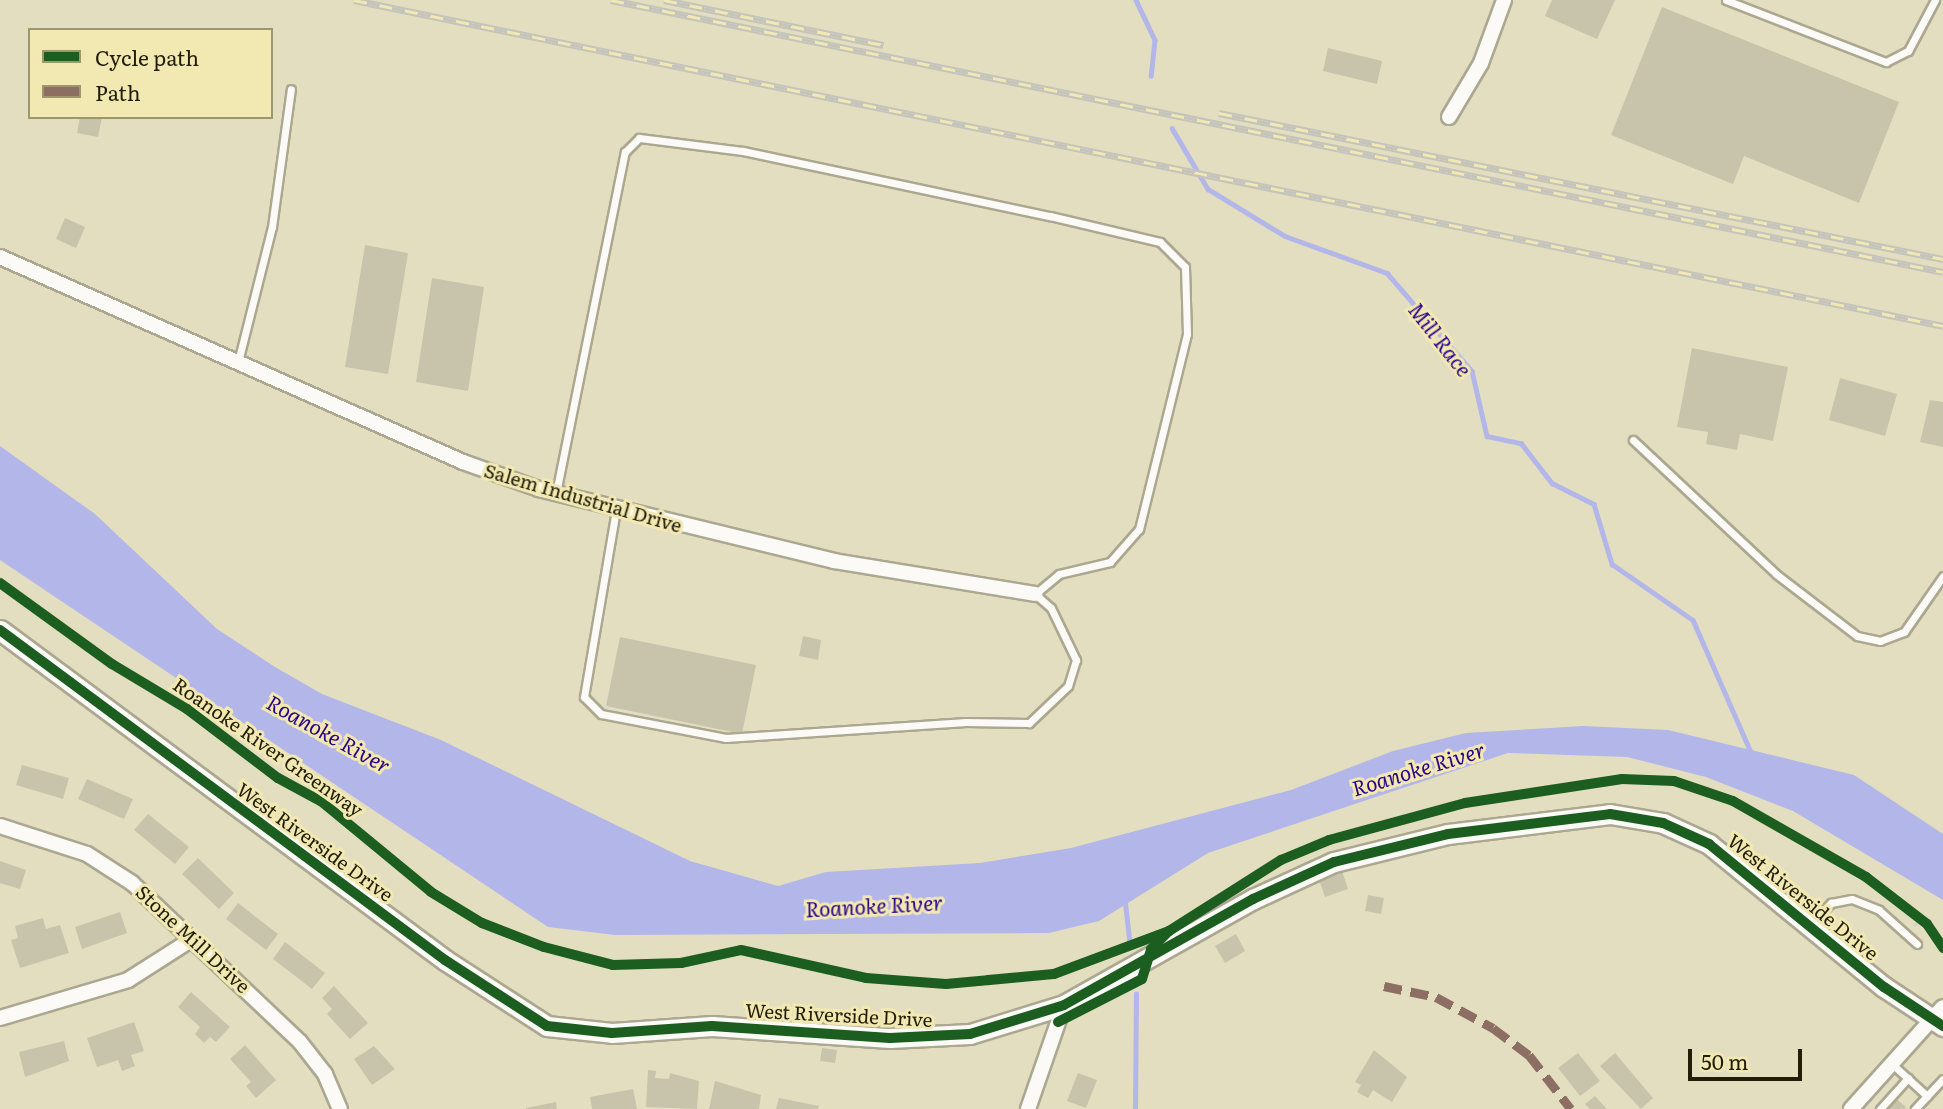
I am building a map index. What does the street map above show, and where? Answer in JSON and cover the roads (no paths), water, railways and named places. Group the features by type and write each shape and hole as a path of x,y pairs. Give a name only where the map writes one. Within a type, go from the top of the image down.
{"street":[{"path":"1449,117 1481,63 1504,0"},
{"name":"Salem Industrial Drive","path":"0,257 463,462 556,494 834,561 1035,594"},
{"name":"West Riverside Drive","path":"0,630 536,1022 612,1032 712,1026 937,1038 1007,1026 1064,1005 1253,899 1334,862 1448,834 1578,814 1637,817 1687,832 1724,853 1810,924 1939,1018"},
{"name":"Stone Mill Drive","path":"0,826 61,843 113,869 192,939 300,1042 325,1074 340,1109"},
{"path":"0,1018 128,980 192,939"},
{"path":"1028,1109 1064,1005"},
{"path":"1855,1108 1892,1064 1939,1018"}],"lane":[{"path":"1727,0 1886,61 1908,51 1935,0"},
{"path":"237,362 271,227 291,89"},
{"path":"556,494 609,221 630,143 649,135 915,185 1160,243 1185,267 1187,334 1139,529 1110,562 1059,574 1035,594 1051,608 1076,660 1062,694 1030,723 966,722 726,738 614,717 594,710 584,697 616,510"},
{"path":"1633,440 1776,574 1857,636 1880,641 1904,632 1943,576"},
{"path":"1810,924 1830,904 1852,898 1879,910 1917,944"},
{"path":"1892,1064 1927,1096"},
{"path":"1880,1109 1908,1078"},
{"path":"1915,1109 1943,1079"}],"water":[{"name":"Roanoke River","path":"0,446 95,514 217,629 322,694 441,740 690,861 778,886 826,872 980,863 1071,848 1291,790 1393,751 1466,733 1583,726 1668,730 1854,775 1943,834 1943,900 1793,811 1706,777 1627,757 1508,753 1208,853 1099,921 1049,933 615,935 548,927 0,560"}],"waterway":[{"name":"Mill Race","path":"1136,0 1155,40 1151,76"},
{"name":"Mill Race","path":"1172,128 1208,189 1285,236 1387,273 1472,371 1487,436 1521,443 1552,483 1594,504 1612,564 1693,620 1750,750"},
{"path":"1125,899 1130,943"},
{"path":"1135,1109 1136,994"}],"railway":[{"path":"354,0 1943,326"},
{"path":"611,0 1943,272"},
{"path":"664,0 883,45"},
{"path":"1219,113 1943,259"}]}
